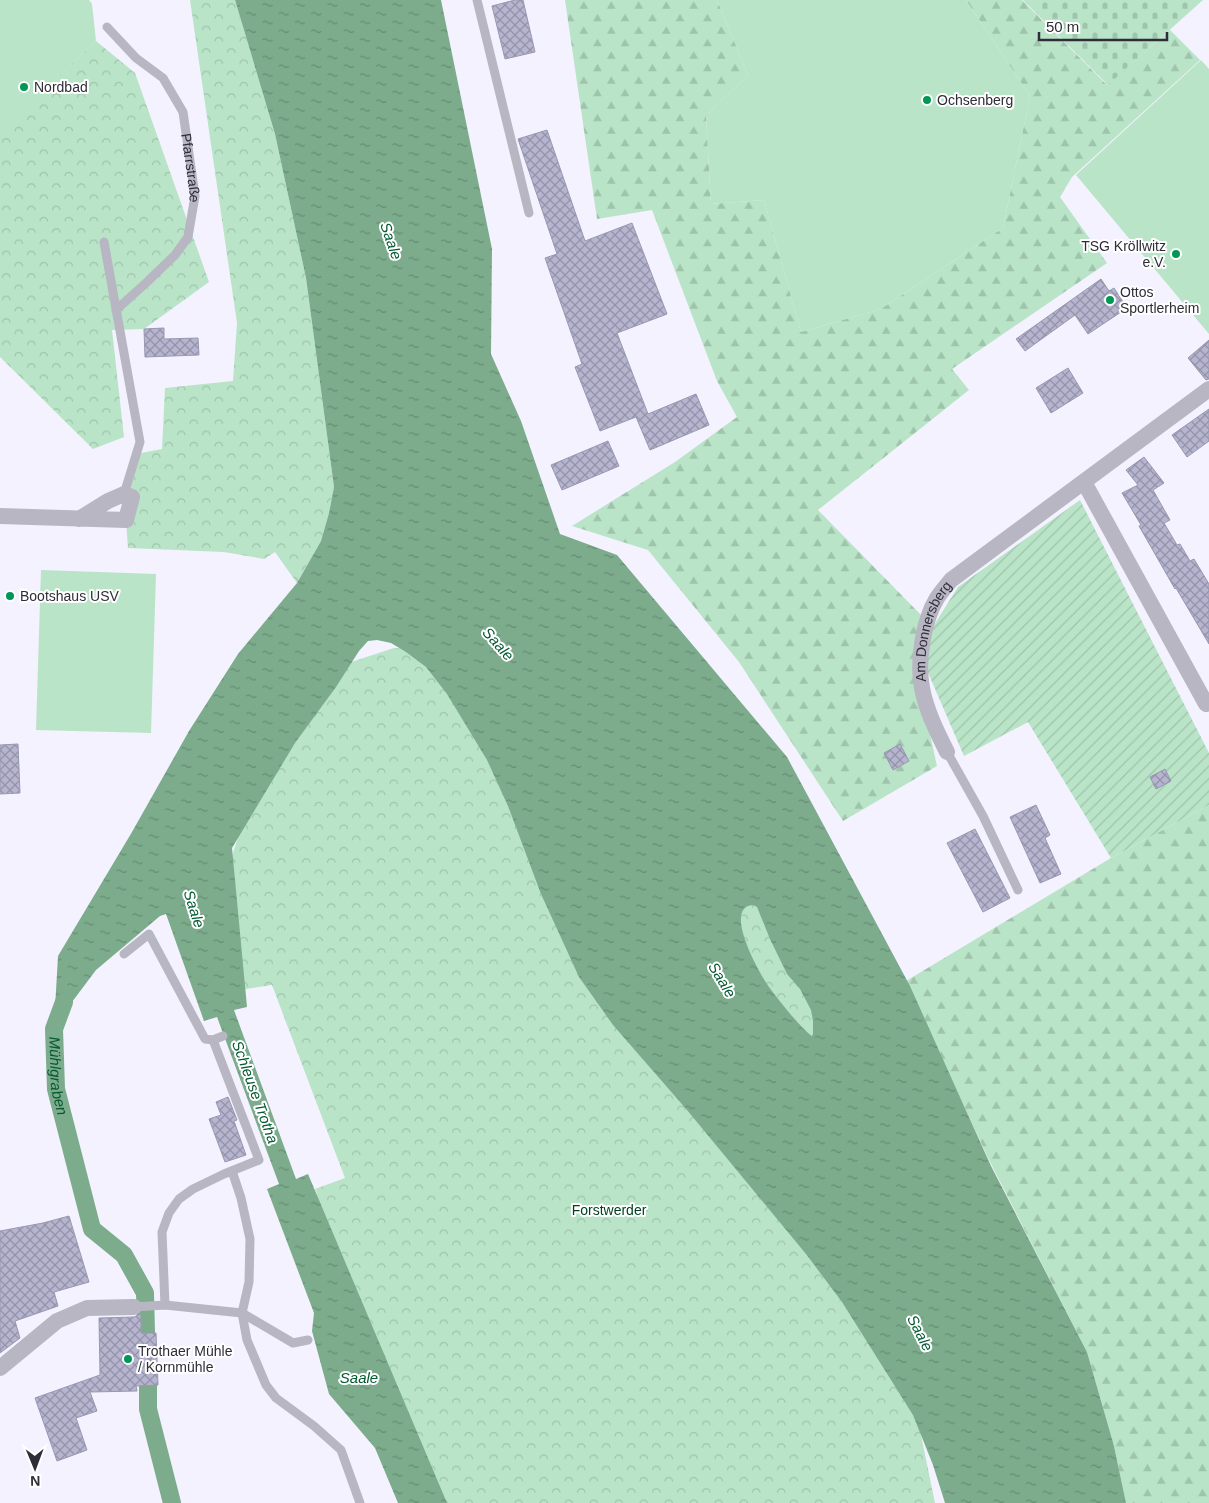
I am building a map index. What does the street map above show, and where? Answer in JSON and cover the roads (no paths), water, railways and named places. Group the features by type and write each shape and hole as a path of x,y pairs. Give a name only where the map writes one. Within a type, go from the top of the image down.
{"street":[{"name":"Am Donnersberg","path":"947,752 922,688 920,656 925,626 936,599 951,580 1209,389"},
{"path":"1084,482 1206,704"},
{"path":"0,516 80,519 126,520 132,497 124,494 108,501 80,519"},
{"path":"0,1368 57,1321 87,1308 134,1307"}],"lane":[{"path":"477,0 529,213"},
{"name":"Pfarrstraße","path":"107,27 136,58 163,78 184,112 195,196 188,237 168,262 116,310"},
{"path":"104,242 140,442 124,494"},
{"name":"Am Donnersberg","path":"947,752 983,816 1018,890"},
{"path":"124,954 152,932 205,1039 213,1040 223,1036"},
{"path":"165,1305 162,1232 169,1213 179,1199 192,1189 259,1160 213,1040"},
{"path":"232,1172 241,1198 250,1239 249,1282 242,1313 247,1340 266,1385 276,1398 314,1426 341,1450 360,1503"},
{"path":"134,1307 165,1305 242,1313 293,1343 308,1340"}],"water":[{"path":"235,0 441,0 492,249 491,354 521,421 560,534 617,555 787,757 910,986 991,1166 1087,1352 1114,1446 1126,1503 945,1503 933,1465 913,1415 842,1302 806,1254 687,1110 613,1025 579,977 541,894 508,806 487,760 447,694 426,667 391,643 377,640 368,641 359,651 336,687 295,743 232,848 247,1007 234,1010 296,1179 308,1174 447,1503 398,1503 375,1448 329,1394 312,1331 314,1313 267,1189 279,1184 217,1017 204,1021 166,914 160,916 96,970 54,1026 58,956 132,832 189,731 238,654 297,583 321,541 329,513 334,487 306,278 275,134","holes":["753,905 757,907 787,974 800,989 811,1010 813,1021 812,1036 795,1019 768,986 750,952 745,939 741,916 745,908"]}],"waterway":[{"name":"Mühlgraben","path":"64,1002 54,1029 56,1089 92,1229 124,1255 145,1293 146,1333"},
{"name":"Mühlgraben","path":"148,1385 148,1409 172,1503"}],"place":[{"name":"Nordbad","path":"24,87"},
{"name":"Ochsenberg","path":"927,100"},
{"name":"TSG Kröllwitz e.V.","path":"1176,254"},
{"name":"Ottos Sportlerheim","path":"1110,300"},
{"name":"Bootshaus USV","path":"10,596"},
{"name":"Trothaer Mühle / Kornmühle","path":"128,1359"}],"water label":[{"name":"Saale","path":"391,241"},
{"name":"Saale","path":"498,644"},
{"name":"Saale","path":"194,909"},
{"name":"Saale","path":"722,980"},
{"name":"Schleuse Trotha","path":"255,1092"},
{"name":"Saale","path":"920,1333"},
{"name":"Saale","path":"359,1378"}],"park label":[{"name":"Forstwerder","path":"609,1210"}]}
